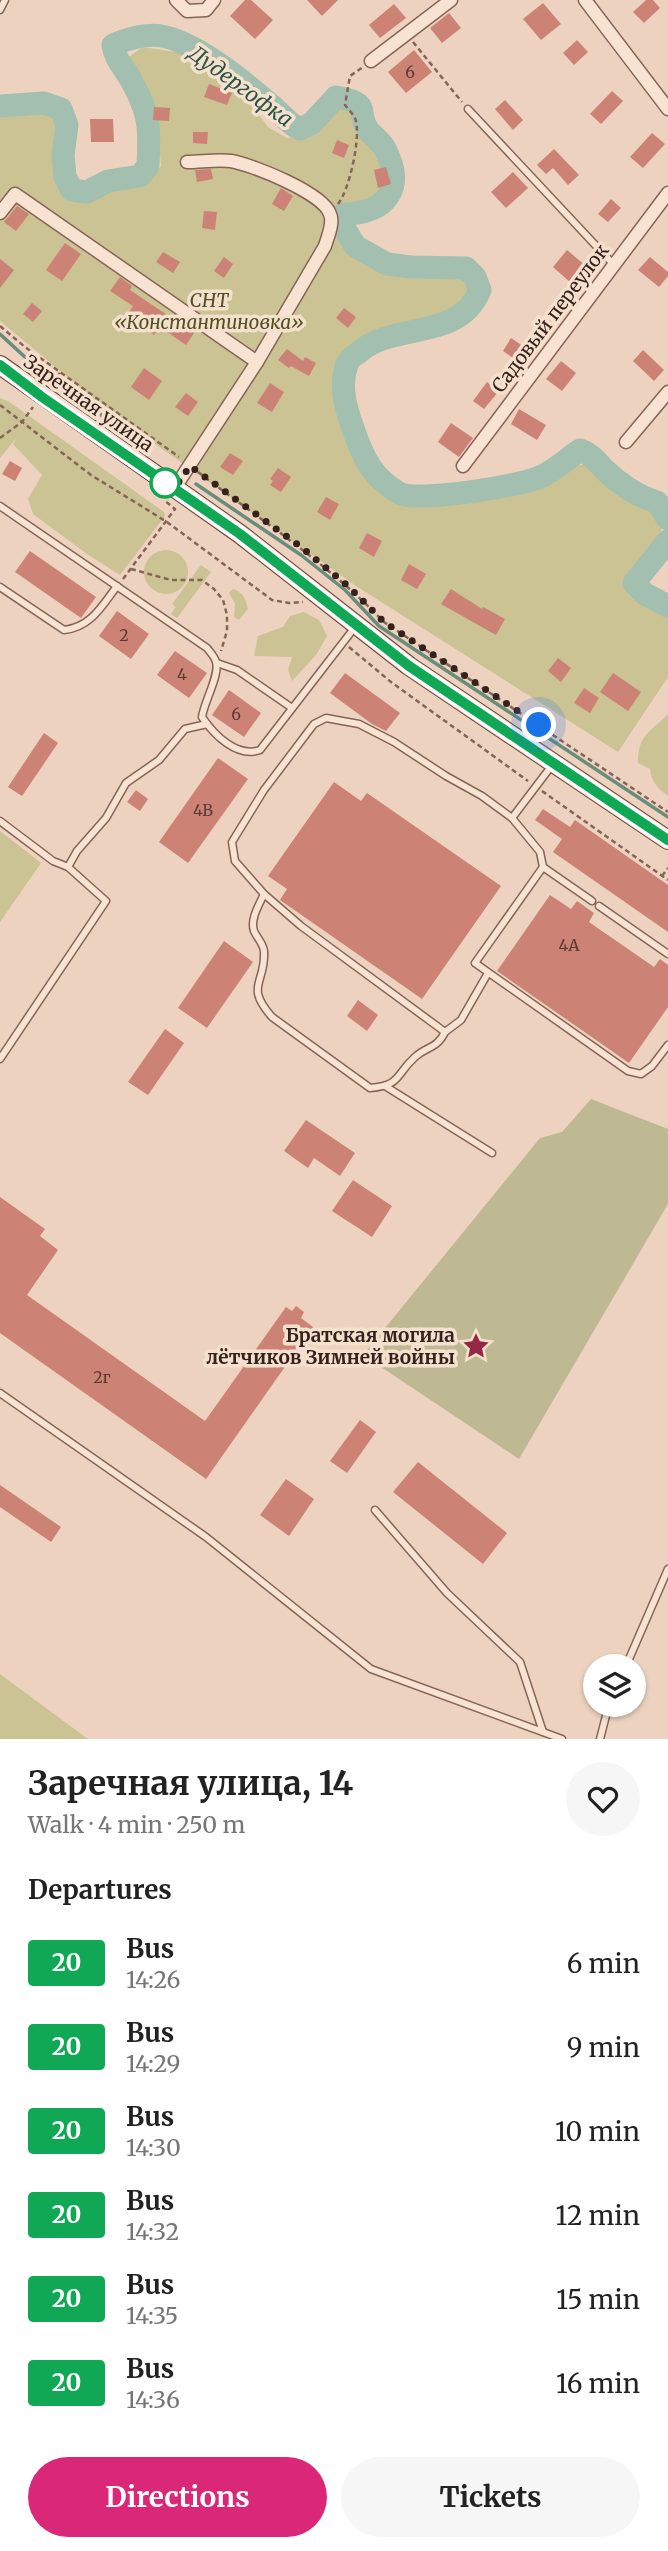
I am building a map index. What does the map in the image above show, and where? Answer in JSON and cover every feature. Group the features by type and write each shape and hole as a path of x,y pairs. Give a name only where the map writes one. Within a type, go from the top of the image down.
{"street":[{"path":"176,0 187,11 205,10 214,0"},
{"path":"371,61 451,0"},
{"path":"585,0 668,109"},
{"path":"169,495 257,362 325,246 330,229 330,214 318,198 268,174 231,161 187,162"},
{"name":"Садовый переулок","path":"463,466 668,193"},
{"path":"0,213 15,194 257,362"},
{"name":"Заречная улица","path":"0,365 169,495 240,534 319,596 351,632 409,666 668,840"},
{"path":"626,442 668,392"}],"lane":[{"path":"0,10 5,0"},
{"path":"468,109 614,265"},
{"path":"0,506 207,648 217,663 237,670 292,708"},
{"path":"0,587 64,630 89,622 117,586"},
{"path":"217,663 216,676 204,703 202,717 212,731 240,751 250,754 260,750 351,632"},
{"path":"445,1032 301,926 264,894 235,861 232,842 264,790 314,724 326,718 359,724 394,742 482,796 512,818 540,852 543,867 592,901"},
{"path":"68,867 77,851 106,818 126,783 159,760 185,729 207,724"},
{"path":"512,818 554,763"},
{"path":"0,821 53,861 68,867 106,901 0,1059"},
{"path":"543,867 475,963 628,1071 641,1073 652,1066 668,1045"},
{"path":"264,894 255,913 253,929 263,947 264,963 256,987 259,1002 272,1017 370,1088 385,1086 397,1079 415,1057 440,1042 445,1032 461,1020 488,973"},
{"path":"599,906 668,954"},
{"path":"385,1086 492,1153"},
{"path":"0,1393 206,1537 371,1669 562,1739"},
{"path":"375,1510 447,1593 520,1662 542,1732"},
{"path":"631,1654 668,1569"},
{"path":"600,1739 606,1717"}],"path":[{"path":"407,34 468,109"},
{"path":"330,214 342,199 355,152 355,118 345,105 351,76"},
{"path":"0,326 60,373 319,561 384,622 668,812"},
{"path":"47,391 60,373"},
{"path":"0,405 91,475 167,522 272,600 304,602 319,596"},
{"path":"0,439 22,422 29,412"},
{"path":"117,586 175,509 169,495"},
{"path":"131,569 171,580 202,580 219,594 226,607 228,623 217,663"},
{"path":"351,632 350,650 366,663 668,880"},
{"path":"662,876 668,868"}],"green space":[{"name":"СНТ «Константиновка»","path":"143,47 182,53 249,101 268,127 287,138 309,135 323,116 341,108 354,114 382,162 386,184 368,202 342,206 340,220 344,240 362,256 396,273 463,274 472,282 474,293 465,307 438,323 395,330 363,340 341,360 336,391 344,431 360,462 381,489 405,502 489,498 540,488 569,468 584,464 651,507 662,521 661,537 631,574 628,591 651,607 668,613 668,677 618,752 356,586 110,412 0,321 0,115 45,112 58,119 56,154 61,189 79,202 111,191 145,184 161,166 156,110 127,58"},
{"path":"0,398 8,401 164,512 165,516 120,575 33,514 28,499 42,475 13,444 17,437 0,458"},
{"path":"166,550 181,557 188,572 181,587 166,594 151,587 144,572 151,557"},
{"path":"201,565 211,572 177,618 171,614 176,607 172,604"},
{"path":"233,589 244,596 248,609 239,620 234,617 235,604 229,593"},
{"path":"304,612 319,620 327,636 316,655 292,681 288,670 292,657 254,656 258,636 283,627 290,616"},
{"path":"668,714 668,796 656,784 650,769 638,763 643,740"},
{"path":"0,831 41,863 0,922"},
{"path":"0,1674 88,1739 0,1739"}],"shaded area":[{"path":"591,1099 668,1129 668,1204 519,1459 363,1355 540,1138 562,1132"}],"building":[{"path":"245,0 251,0 273,20 255,39 230,16"},
{"path":"307,0 338,0 322,16"},
{"path":"646,0 653,0 660,8 644,23 633,12"},
{"path":"543,3 561,24 541,40 523,19"},
{"path":"394,4 406,18 380,38 369,25"},
{"path":"449,13 461,28 442,43 430,28"},
{"path":"577,40 588,52 574,65 563,53"},
{"path":"414,50 432,72 406,93 388,72"},
{"path":"209,84 232,93 227,105 204,97"},
{"path":"612,91 623,101 601,124 590,114"},
{"path":"505,100 523,120 513,130 495,109"},
{"path":"154,107 170,108 169,121 153,120"},
{"path":"90,119 113,119 114,142 91,142"},
{"path":"193,132 208,132 207,144 193,143"},
{"path":"652,133 665,144 643,168 630,157"},
{"path":"337,140 349,145 344,158 332,153"},
{"path":"554,149 579,175 568,185 553,168 546,174 537,165"},
{"path":"386,167 391,184 378,188 374,170"},
{"path":"211,169 213,179 197,182 195,170"},
{"path":"513,172 528,188 506,208 491,192"},
{"path":"281,188 293,196 284,211 272,204"},
{"path":"611,199 621,208 608,222 598,214"},
{"path":"17,206 29,214 16,231 4,222"},
{"path":"204,211 217,212 215,230 202,228"},
{"path":"65,243 81,254 62,281 46,270"},
{"path":"567,250 586,266 571,283 553,267"},
{"path":"163,252 180,262 173,273 156,262"},
{"path":"224,257 233,264 224,278 214,271"},
{"path":"650,257 668,272 659,287 638,270"},
{"path":"0,259 14,270 0,288"},
{"path":"120,277 132,286 130,290 194,333 186,345 160,327 154,335 127,315 133,306 110,291"},
{"path":"214,292 223,297 216,310 207,304"},
{"path":"32,303 42,311 33,322 23,314"},
{"path":"344,308 356,317 348,328 336,318"},
{"path":"511,338 526,348 517,361 503,351"},
{"path":"287,349 303,361 305,357 316,363 309,376 278,360"},
{"path":"643,350 664,370 654,381 633,361"},
{"path":"561,361 576,373 562,391 546,379"},
{"path":"144,368 162,381 149,400 131,387"},
{"path":"487,382 499,391 484,409 473,401"},
{"path":"270,383 284,392 272,412 257,403"},
{"path":"186,393 198,402 188,416 175,407"},
{"path":"519,409 546,425 537,440 511,424"},
{"path":"451,423 473,438 459,457 438,442"},
{"path":"230,453 243,461 233,475 220,467"},
{"path":"10,461 22,468 15,481 2,474"},
{"path":"278,468 291,477 281,492 270,485 273,481 270,479"},
{"path":"326,497 339,504 330,520 317,512"},
{"path":"367,533 382,541 374,557 359,548"},
{"path":"30,551 96,597 81,618 15,572"},
{"path":"409,564 426,574 417,589 401,580"},
{"path":"451,589 482,609 483,607 505,619 496,635 441,604"},
{"path":"117,611 149,634 131,659 99,636"},
{"path":"175,651 207,673 189,698 157,675"},
{"path":"558,658 571,668 561,682 548,671"},
{"path":"345,673 400,713 386,731 330,693"},
{"path":"613,673 641,692 628,711 600,692"},
{"path":"584,688 599,698 590,713 574,703"},
{"path":"229,690 261,713 244,737 212,715"},
{"path":"44,733 58,743 22,796 8,787"},
{"path":"218,758 248,779 188,863 159,842"},
{"path":"334,782 361,801 367,793 501,886 422,999 280,900 287,889 268,876"},
{"path":"136,790 148,799 140,811 127,802"},
{"path":"543,809 570,827 575,820 668,885 668,932 553,852 562,839 535,820"},
{"path":"550,895 571,909 577,901 594,913 589,922 654,967 660,959 668,965 668,1007 629,1063 497,971"},
{"path":"224,941 253,962 207,1028 178,1008"},
{"path":"358,1000 378,1015 367,1031 347,1016"},
{"path":"165,1029 184,1043 148,1095 128,1082"},
{"path":"306,1120 355,1153 340,1176 314,1158 308,1168 284,1151"},
{"path":"353,1180 392,1206 372,1237 332,1211"},
{"path":"0,1197 45,1229 40,1236 58,1250 27,1295 205,1421 286,1307 292,1311 296,1306 304,1312 301,1318 313,1327 206,1479 0,1333"},
{"path":"360,1420 376,1432 347,1473 330,1461"},
{"path":"418,1462 507,1533 483,1564 393,1492"},
{"path":"286,1479 314,1499 289,1536 260,1515"},
{"path":"0,1485 61,1527 51,1542 0,1507"}],"waterway":[{"name":"Дудергофка","path":"0,106 44,103 61,109 67,125 63,155 65,177 72,190 87,192 108,181 140,176 148,166 149,131 145,112 113,45 125,40 146,35 159,36 193,48 235,75 300,129 312,123 336,97 356,102 362,110 365,125 384,147 390,161 393,186 382,203 372,209 344,214 345,229 355,246 387,264 466,268 475,277 480,290 470,306 457,317 372,343 348,362 344,381 346,406 357,441 370,467 399,493 409,496 446,495 529,481 555,468 580,450 591,456 623,485 657,502 668,519"},
{"path":"0,334 51,381"},
{"path":"59,387 80,399"},
{"path":"89,406 112,423"},
{"path":"130,438 145,450"},
{"path":"196,484 301,555 345,590 379,626 668,817"},
{"name":"Дудергофка","path":"668,541 634,583 645,594 668,606"}],"bus line":[{"name":"20","path":"0,365 240,534 383,648 668,840"}],"place":[{"name":"Братская могила лётчиков Зимней войны","path":"476,1346"}],"route":[{"path":"165,483 163,481 174,489 190,466 301,547 349,587 384,622 539,725"}]}
